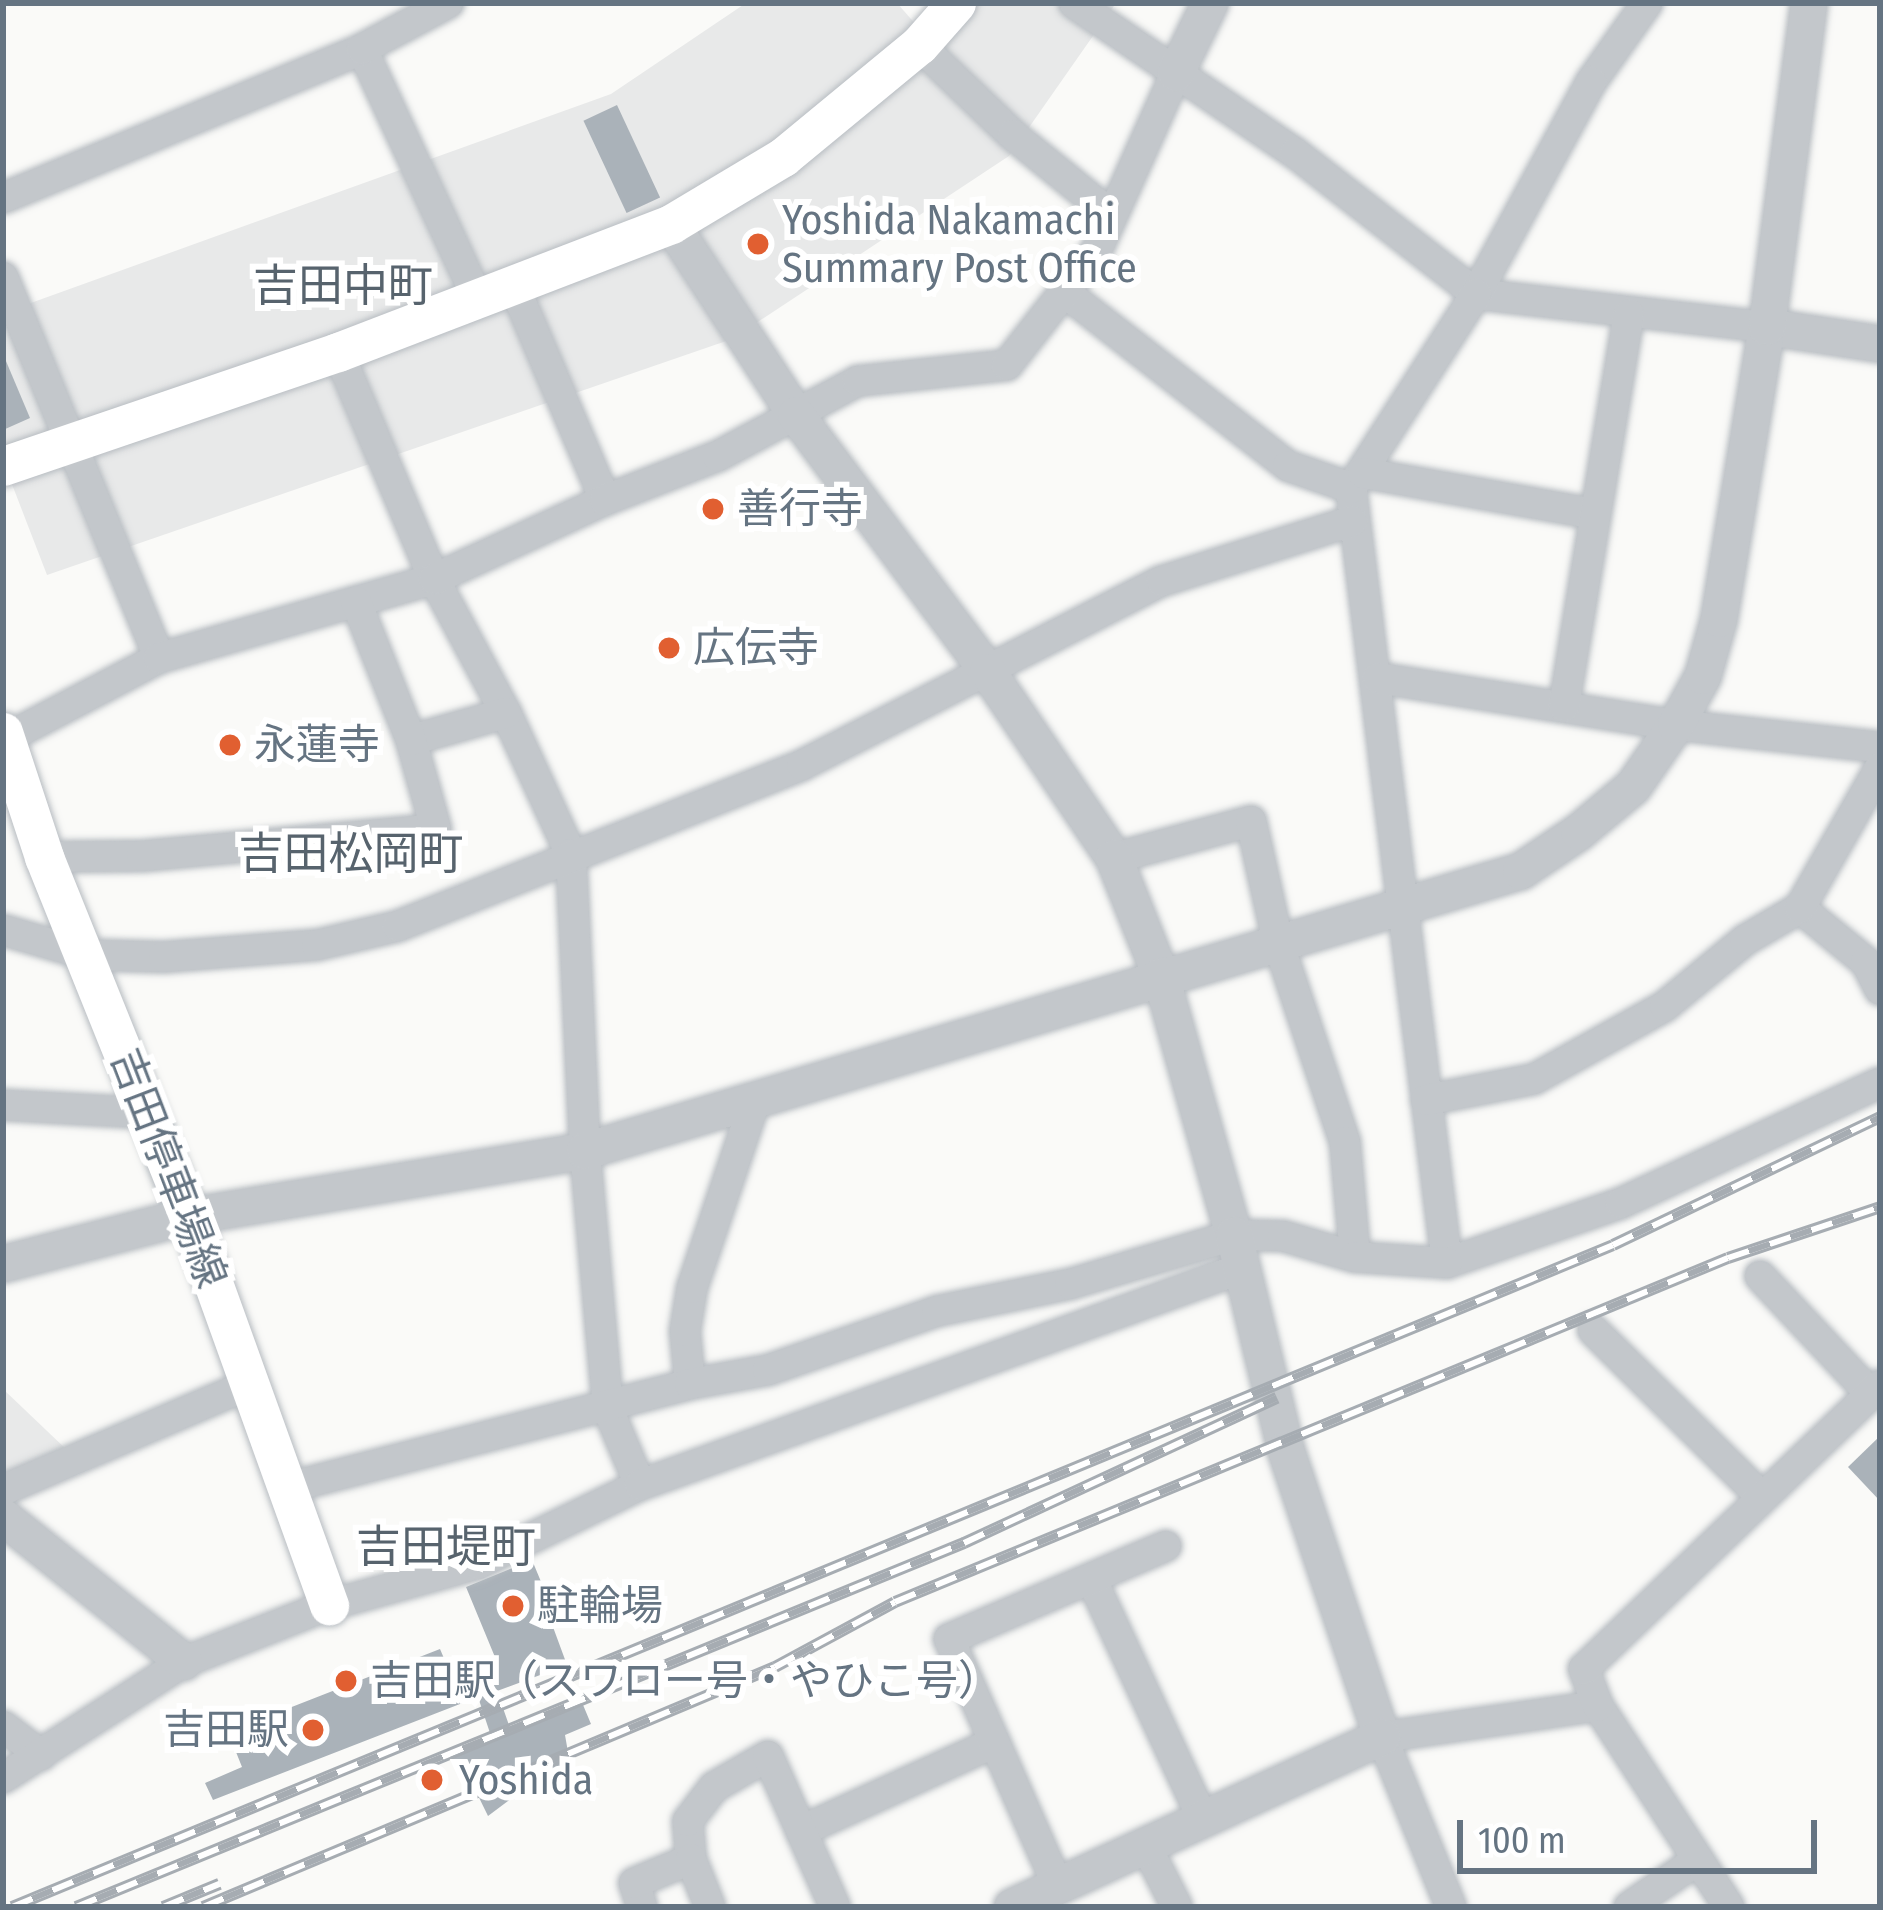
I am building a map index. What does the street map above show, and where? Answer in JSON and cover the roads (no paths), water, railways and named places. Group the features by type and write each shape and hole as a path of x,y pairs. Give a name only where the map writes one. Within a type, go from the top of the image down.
{"main road":[{"path":"3,466 70,439 338,352 671,224 783,157 919,45 956,3"},
{"name":"吉田停車場線","path":"4,737 44,857 88,955 329,1605"}],"street":[{"path":"3,198 362,49 448,3"},
{"path":"1074,3 1295,153 1476,294 1880,344"},
{"path":"4,737 159,658 434,579 605,500 718,456 858,381 1007,364 1067,294 1097,250 1210,3"},
{"path":"3,1264 184,1217 585,1151 1052,1015 1161,976 1521,871 1540,858 1633,788 1702,676 1719,619 1767,327 1809,3"},
{"path":"1447,1263 1399,905 1378,678 1352,521 1357,480 1476,294 1591,82 1644,4"},
{"path":"919,45 1013,134 1110,214"},
{"path":"362,49 605,500"},
{"path":"671,224 796,415 988,672 1114,858 1161,976 1286,1450 1382,1737 1451,1907"},
{"path":"3,278 159,658"},
{"path":"1067,294 1288,466 1595,514"},
{"path":"1564,706 1629,314"},
{"path":"338,352 434,579 506,713 571,854 585,1151 608,1409 640,1485"},
{"path":"3,930 88,955 164,957 317,945 398,926 802,765 1162,581 1352,521"},
{"path":"44,857 165,855 436,830 411,740 356,602"},
{"path":"1378,678 1676,725 1880,747"},
{"path":"411,740 506,713"},
{"path":"1426,1100 1534,1078 1665,1006 1745,940 1800,908 1880,768"},
{"path":"1114,858 1251,821 1277,943 1346,1142 1355,1256"},
{"path":"1800,908 1866,962 1880,990"},
{"path":"3,1778 184,1662 329,1605 478,1564 640,1485 1237,1252 1283,1236 1355,1256 1447,1263 1622,1203 1880,1083"},
{"path":"689,1384 685,1331 692,1288 754,1104"},
{"path":"3,1106 146,1113"},
{"path":"286,1488 608,1409 689,1384 768,1370 937,1311 1237,1252"},
{"path":"1729,1907 1598,1706 1584,1670 1875,1389 1760,1276"},
{"path":"1593,1330 1762,1497"},
{"path":"3,1490 248,1385"},
{"path":"3,1516 184,1662"},
{"path":"1058,1886 950,1639 1166,1546"},
{"path":"1091,1578 1203,1819"},
{"path":"1012,1907 1382,1737 1598,1706"},
{"path":"3,1726 41,1755"},
{"path":"801,1831 995,1742"},
{"path":"710,1907 691,1859 688,1821 714,1787 768,1756 835,1907"},
{"path":"1146,1846 1177,1907"},
{"path":"642,1907 634,1883 691,1859"},
{"path":"1629,1907 1696,1861"}],"railway":[{"path":"12,1907 1613,1245 1880,1117"},
{"path":"203,1907 775,1667 895,1602 1728,1258 1880,1207"},
{"path":"76,1907 964,1543 1277,1398"},
{"path":"163,1907 219,1884"}],"place":[{"name":"Yoshida Nakamachi Summary Post Office","path":"758,244"},
{"name":"善行寺","path":"713,509"},
{"name":"広伝寺","path":"669,648"},
{"name":"永蓮寺","path":"230,745"},
{"name":"駐輪場","path":"513,1606"},
{"name":"吉田駅（スワロー号・やひこ号）","path":"346,1681"},
{"name":"吉田駅","path":"313,1730"},
{"name":"Yoshida","path":"432,1780"}],"district":[{"name":"吉田中町","path":"343,287"},
{"name":"吉田松岡町","path":"351,855"},
{"name":"吉田堤町","path":"446,1548"}]}
